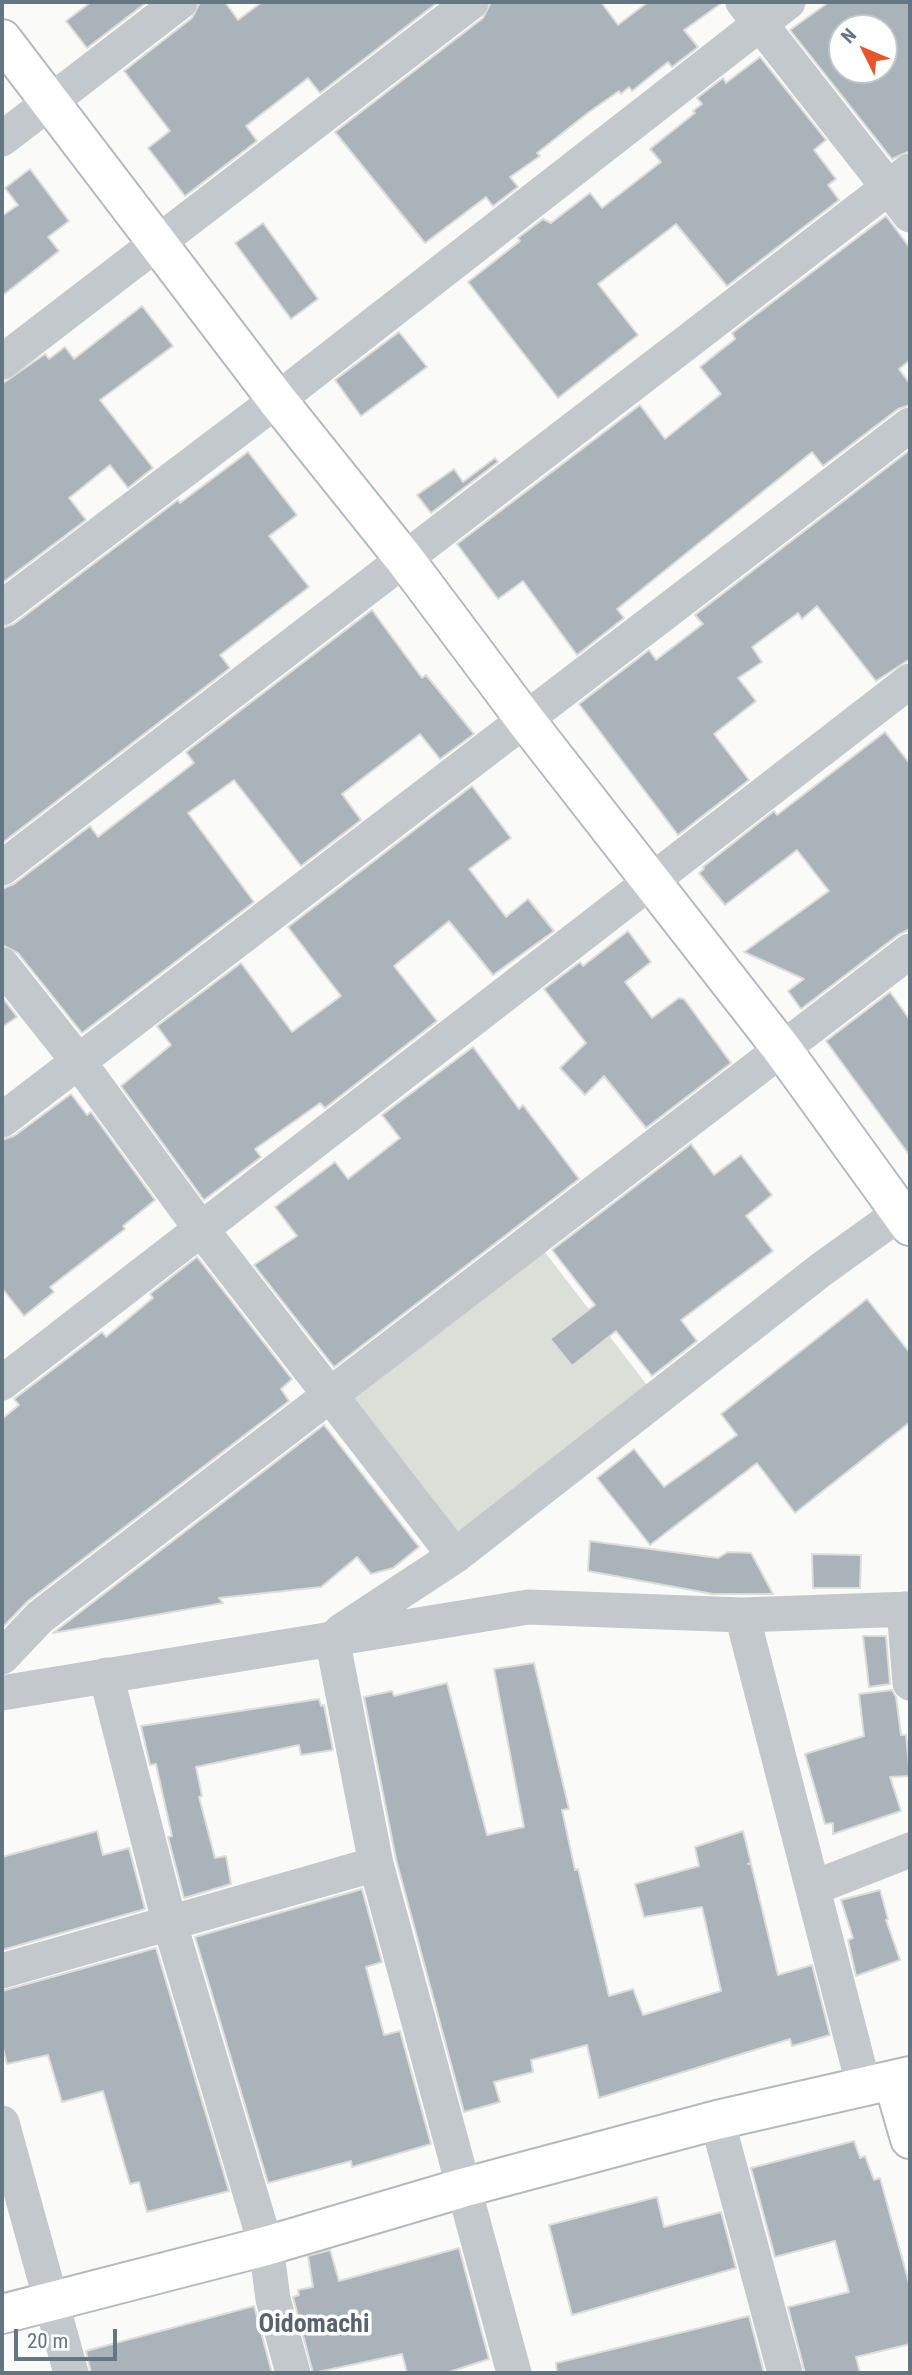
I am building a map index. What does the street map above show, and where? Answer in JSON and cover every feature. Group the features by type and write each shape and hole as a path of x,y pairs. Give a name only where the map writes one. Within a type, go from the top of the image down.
{"street":[{"path":"2,139 180,2"},
{"path":"2,362 471,2"},
{"path":"2,608 277,400 751,13 788,2"},
{"path":"751,13 900,180 910,215"},
{"path":"2,39 277,400 406,561 907,1215 822,1269 455,1556 332,1638"},
{"path":"2,868 900,180"},
{"path":"2,1120 910,425"},
{"path":"2,1383 910,681"},
{"path":"2,1657 40,1617 910,951"},
{"path":"2,965 78,1061 201,1229 455,1556"},
{"path":"2,1693 528,1607 742,1615 907,1609 910,1683"},
{"path":"742,1615 813,1888 910,2139"},
{"path":"332,1638 376,1864 514,2373"},
{"path":"106,1675 169,1922 266,2246 272,2300 293,2373"},
{"path":"813,1888 910,1850"},
{"path":"2,1971 376,1864"},
{"path":"2,2314 266,2246 462,2188 717,2120 889,2081"},
{"path":"717,2120 785,2373"},
{"path":"2,2123 71,2373"}],"shaded area":[{"path":"541,1247 650,1389 457,1535 348,1395"}],"building":[{"path":"91,2 147,2 87,48 66,21"},
{"path":"200,2 225,2 238,20 262,2 438,2 320,93 308,78 246,126 257,141 185,196 148,148 170,131 124,71 192,18"},
{"path":"491,2 601,2 618,25 648,2 723,2 684,30 698,47 672,67 668,62 632,91 629,87 621,94 619,91 589,112 537,153 540,156 510,177 518,187 493,206 486,197 425,243 335,132 483,18"},
{"path":"829,2 910,2 910,151 892,159 833,84 898,84 898,14 828,14 828,78 790,30"},
{"path":"760,57 826,140 814,150 836,179 828,185 839,200 727,286 676,224 598,284 638,335 558,398 468,282 543,219 551,223 590,193 602,208 661,162 650,149 695,113 693,111 702,104 697,98 723,78 726,83"},
{"path":"30,169 69,221 48,237 59,251 2,296 2,216 18,205 5,188"},
{"path":"886,216 910,248 910,360 899,369 910,384 910,405 898,409 823,466 812,452 617,609 624,618 577,655 523,581 498,599 457,544 640,405 665,439 721,394 700,367 735,339 732,333"},
{"path":"263,223 318,299 291,319 235,243"},
{"path":"142,306 173,346 100,400 153,468 128,488 110,465 69,498 86,520 2,583 2,384 45,354 49,359 65,347 74,359"},
{"path":"399,332 427,367 361,416 335,380"},
{"path":"910,450 910,659 876,681 817,606 802,619 798,613 752,647 762,662 738,678 756,701 714,734 749,780 678,835 579,704 649,650 656,660 703,624 695,615"},
{"path":"248,452 297,515 269,536 309,587 220,655 230,668 2,843 2,628 14,624 178,500 180,503"},
{"path":"495,458 498,462 431,513 417,495 454,469 463,482"},
{"path":"372,610 422,678 426,675 474,734 440,759 420,734 342,794 361,820 301,866 234,780 188,813 254,902 82,1033 18,953 2,945 2,889 14,884 90,826 98,837 194,763 186,752"},
{"path":"885,732 910,764 910,929 898,935 801,1009 788,991 804,979 744,952 829,891 797,850 725,905 699,873 774,811 777,815"},
{"path":"472,786 511,838 469,869 506,917 528,899 554,931 493,975 449,921 394,966 437,1021 325,1108 320,1103 255,1149 261,1157 204,1200 121,1086 171,1045 157,1026 241,963 292,1032 341,996 288,927"},
{"path":"628,931 651,962 625,982 652,1018 679,998 684,999 731,1063 646,1128 604,1076 585,1095 560,1068 586,1043 544,989 580,962 583,966"},
{"path":"890,992 910,1020 910,1156 826,1041"},
{"path":"2,997 17,1017 2,1027"},
{"path":"473,1047 519,1109 523,1105 579,1179 334,1367 254,1265 297,1236 275,1207 335,1162 348,1179 400,1138 382,1115"},
{"path":"71,1094 87,1115 91,1112 155,1200 123,1226 125,1229 50,1287 54,1292 24,1316 2,1288 2,1140 14,1136"},
{"path":"691,1144 714,1175 741,1155 772,1195 746,1216 773,1251 681,1320 697,1341 652,1376 616,1331 572,1366 550,1339 595,1305 552,1250"},
{"path":"197,1257 292,1379 281,1389 289,1401 28,1601 2,1628 2,1419 19,1405 14,1399 102,1332 106,1337 153,1298 150,1294"},
{"path":"867,1299 910,1353 910,1422 795,1513 757,1463 650,1545 597,1478 634,1449 664,1487 737,1435 721,1414"},
{"path":"324,1425 419,1547 393,1568 371,1574 357,1557 321,1587 219,1598 223,1603 53,1633"},
{"path":"590,1541 718,1558 728,1552 751,1553 773,1594 713,1594 588,1571"},
{"path":"812,1554 861,1555 860,1588 813,1588"},
{"path":"863,1636 886,1636 890,1684 869,1687"},
{"path":"534,1663 569,1809 562,1810 575,1870 578,1869 609,1996 633,1989 643,2015 721,1991 702,1907 644,1917 635,1884 699,1866 695,1847 743,1831 751,1863 748,1864 751,1864 778,1975 812,1965 830,2035 792,2046 790,2039 599,2098 587,2045 531,2060 533,2072 494,2082 500,2102 464,2112 396,1859 364,1697 392,1691 394,1696 447,1683 487,1835 524,1827 494,1669"},
{"path":"892,1690 896,1697 901,1735 906,1735 910,1776 890,1777 901,1811 833,1834 833,1823 825,1824 805,1754 864,1736 859,1694"},
{"path":"319,1699 321,1706 324,1705 333,1750 301,1755 299,1745 196,1767 202,1796 199,1797 215,1858 226,1856 231,1884 184,1898 168,1837 172,1836 156,1764 150,1765 141,1726"},
{"path":"97,1831 103,1855 129,1848 145,1909 2,1950 2,1857"},
{"path":"362,1889 382,1962 366,1967 384,2035 400,2031 431,2144 352,2167 351,2161 268,2183 195,1937"},
{"path":"880,1890 888,1919 886,1920 900,1960 856,1976 848,1940 853,1938 841,1900"},
{"path":"156,1948 229,2191 147,2212 139,2182 130,2184 103,2091 62,2102 48,2055 7,2064 2,2044 2,1991"},
{"path":"854,2141 860,2158 865,2156 874,2180 880,2178 910,2287 910,2344 856,2357 860,2373 805,2373 788,2307 849,2292 835,2241 775,2257 751,2168"},
{"path":"657,2197 664,2227 721,2212 736,2268 572,2315 549,2225"},
{"path":"459,2248 489,2359 446,2373 407,2373 402,2354 313,2373 293,2297 299,2295 298,2290 313,2287 308,2256 330,2250 339,2281"},
{"path":"254,2306 272,2373 91,2373 86,2351"},
{"path":"749,2316 764,2373 557,2373 556,2363"}],"district":[{"name":"Oidomachi","path":"314,2325"}]}
